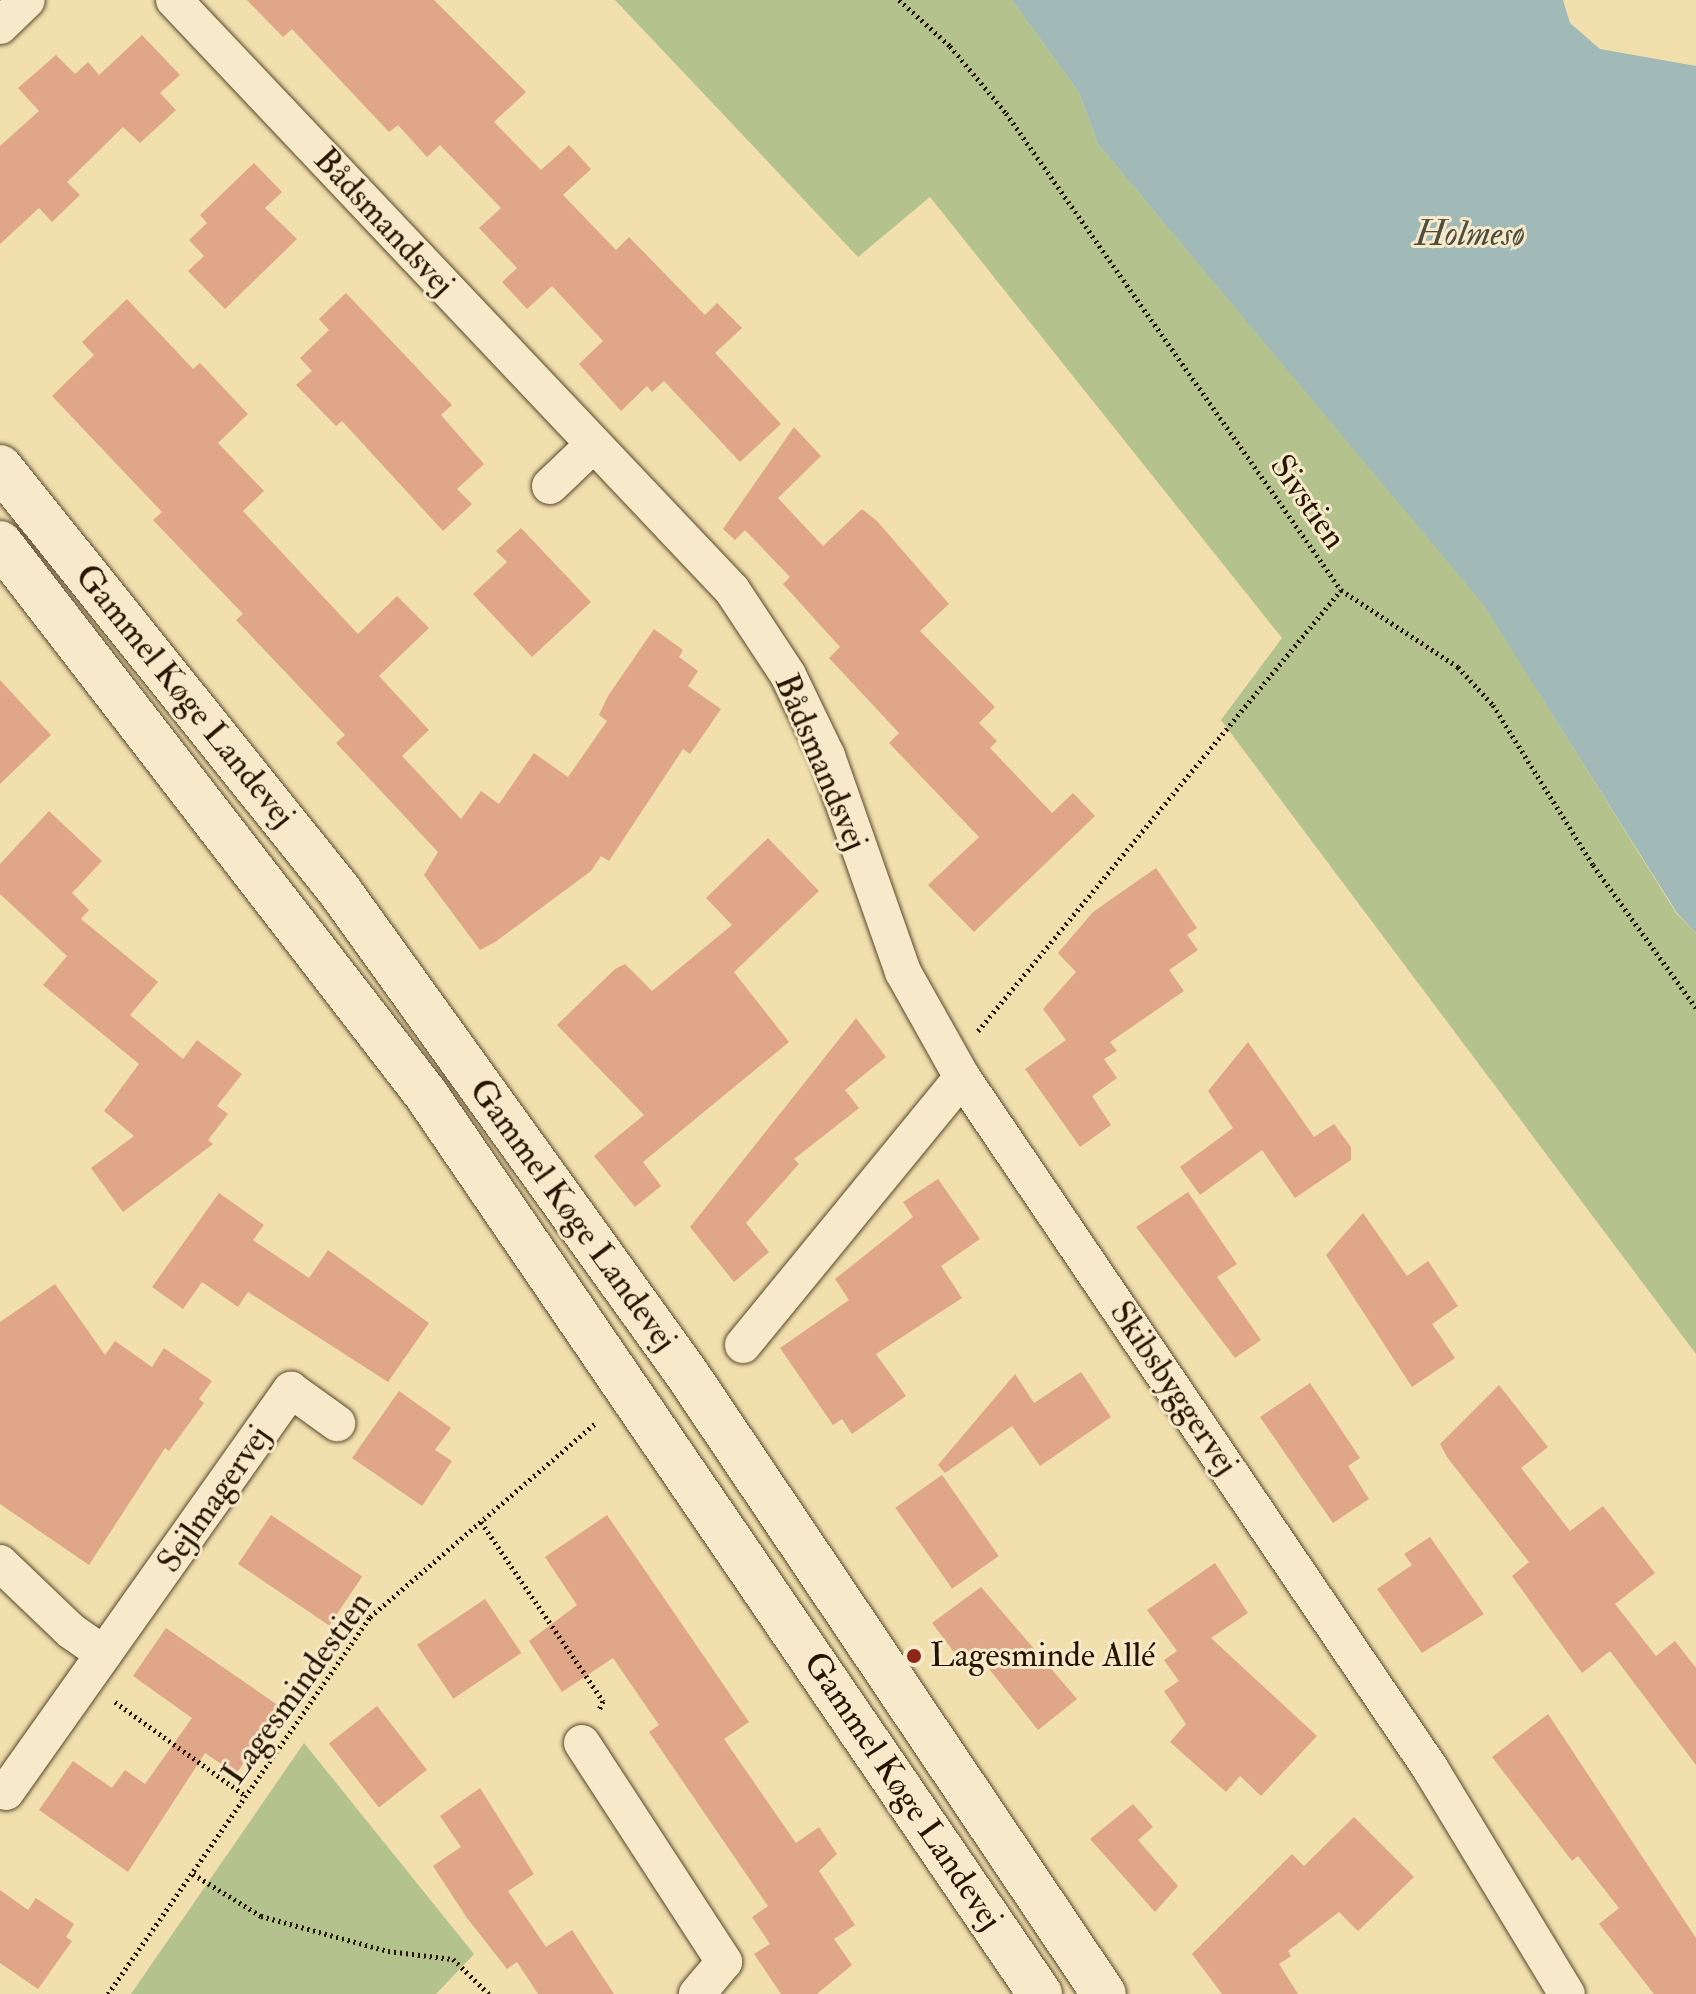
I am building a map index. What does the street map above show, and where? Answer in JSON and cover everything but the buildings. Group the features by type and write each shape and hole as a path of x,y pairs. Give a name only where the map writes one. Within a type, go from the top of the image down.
{"main road":[{"name":"Gammel Køge Landevej","path":"0,467 339,890 687,1374 1104,1994"},
{"name":"Gammel Køge Landevej","path":"0,543 425,1093 644,1408 1043,1994"}],"street":[{"path":"0,26 27,0"},
{"name":"Bådsmandsvej","path":"174,0 732,590 788,675 827,756 903,972 957,1070"},
{"path":"550,486 593,445"},
{"path":"743,1345 957,1070"},
{"name":"Skibsbyggervej","path":"957,1070 1430,1768 1567,1994"},
{"name":"Sejlmagervej","path":"6,1792 291,1390 337,1423"},
{"path":"0,1563 71,1631 95,1667"},
{"path":"582,1743 724,1962 697,1994"},
{"path":"1043,1994 1080,1957"}],"path":[{"name":"Sivstien","path":"899,0 950,46 1006,113 1341,590 1458,667 1493,705 1593,865 1696,1008"},
{"path":"957,1070 1341,590"},
{"name":"Lagesmindestien","path":"108,1994 370,1617 603,1417 644,1408"},
{"path":"481,1522 603,1701 582,1743"},
{"path":"95,1667 246,1796"},
{"path":"193,1874 261,1916 388,1951 453,1959 489,1994"}],"green space":[{"path":"615,0 1012,0 1079,93 1098,144 1484,604 1676,913 1696,933 1696,1354 1221,720 1282,638 930,197 858,257"},
{"path":"304,1743 474,1954 436,1994 131,1994"}],"water":[{"name":"Holmesø","path":"1012,0 1563,0 1570,23 1600,49 1696,66 1696,933 1677,913 1483,604 1098,144 1079,93"}],"place":[{"name":"Lagesminde Allé","path":"914,1656"}]}
